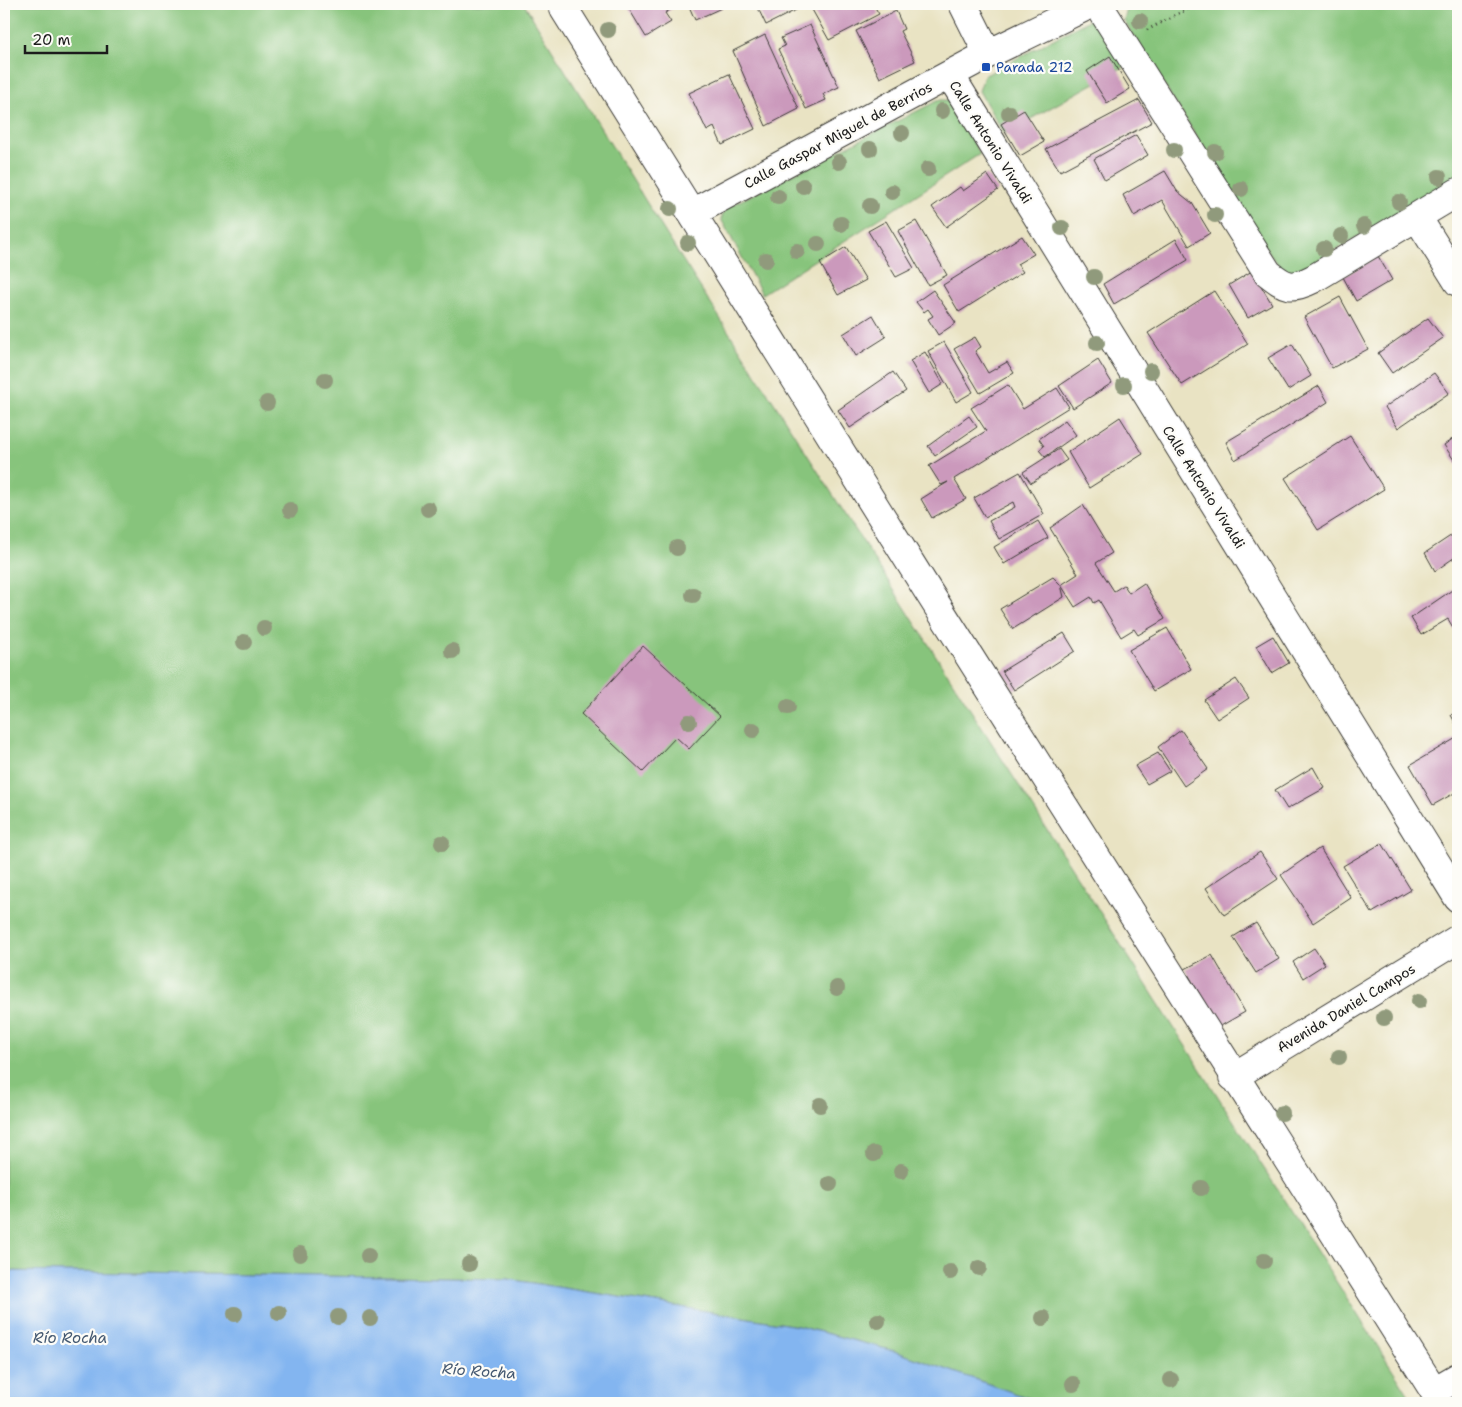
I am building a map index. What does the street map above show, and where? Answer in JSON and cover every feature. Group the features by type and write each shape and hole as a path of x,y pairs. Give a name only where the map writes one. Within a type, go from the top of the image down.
{"street":[{"path":"963,4 988,54"},
{"name":"Calle Gaspar Miguel de Berrios","path":"692,213 988,54 1091,4"},
{"path":"1098,4 1268,273 1283,285 1299,286 1313,279 1458,192"},
{"path":"567,6 692,213 1233,1077 1434,1391 1458,1376"},
{"name":"Calle Antonio Vivaldi","path":"950,75 1458,898"},
{"path":"1417,217 1458,282"},
{"name":"Avenida Daniel Campos","path":"1233,1077 1458,939"}],"path":[{"path":"1122,42 1197,4"}],"green space":[{"path":"4,4 524,4 668,237 1414,1403 1043,1403 894,1351 798,1326 508,1279 4,1271"},
{"path":"1135,4 1458,4 1458,178 1297,272 1283,270 1274,260 1124,21 1126,12"},
{"path":"1091,19 1100,22 1125,66 1004,134 979,91 984,76"},
{"path":"939,100 950,100 980,154 762,294 721,219 726,208"}],"water":[{"name":"Río Rocha","path":"4,1271 508,1279 798,1326 894,1351 1043,1403 4,1403"}],"building":[{"path":"626,4 680,4 665,13 671,22 646,37"},
{"path":"688,4 730,4 695,20"},
{"path":"756,4 802,4 804,6 766,25"},
{"path":"814,4 873,4 879,14 829,40 810,6"},
{"path":"896,11 904,29 900,31 915,61 880,78 856,31"},
{"path":"810,25 839,87 823,94 826,100 806,109 778,49 785,46 781,38"},
{"path":"765,35 799,109 766,126 733,51"},
{"path":"1110,56 1130,89 1107,103 1087,71"},
{"path":"729,74 755,129 722,145 714,127 707,131 689,93"},
{"path":"1139,100 1152,122 1060,171 1046,149"},
{"path":"1024,110 1044,142 1020,156 1001,124"},
{"path":"1136,135 1148,155 1105,180 1094,159"},
{"path":"1165,171 1177,191 1192,203 1210,233 1189,246 1162,200 1134,216 1123,195"},
{"path":"987,174 998,190 946,227 932,207 960,187 963,191"},
{"path":"886,221 914,268 896,277 868,231"},
{"path":"916,221 947,275 928,285 898,231"},
{"path":"1022,236 1034,254 1017,264 1023,272 959,312 943,285"},
{"path":"1176,239 1188,260 1114,304 1103,284"},
{"path":"846,247 866,280 838,295 820,263"},
{"path":"1378,256 1392,280 1356,301 1343,277"},
{"path":"1252,271 1272,304 1248,318 1229,285"},
{"path":"933,290 956,323 938,335 928,319 933,316 928,309 924,312 916,302"},
{"path":"1214,291 1248,344 1182,385 1148,333"},
{"path":"1340,297 1368,349 1332,368 1304,317"},
{"path":"873,315 886,337 856,356 843,334"},
{"path":"1428,318 1443,338 1392,373 1378,353"},
{"path":"975,337 981,347 975,351 988,373 1007,362 1014,373 980,393 954,349"},
{"path":"944,342 973,392 956,402 928,351"},
{"path":"1292,344 1311,376 1288,390 1268,358"},
{"path":"925,352 943,384 929,393 910,361"},
{"path":"1098,360 1112,383 1073,408 1059,386"},
{"path":"893,372 906,391 850,428 838,410"},
{"path":"1434,373 1449,393 1398,428 1385,407"},
{"path":"1008,385 1023,409 1057,388 1069,407 954,479 966,499 932,518 921,499 948,482 941,485 929,466 986,431 971,408"},
{"path":"1319,386 1328,402 1235,460 1226,442"},
{"path":"969,416 977,427 935,456 928,446"},
{"path":"1120,417 1143,454 1089,488 1068,452"},
{"path":"1065,420 1076,435 1045,457 1039,450 1044,446 1039,439"},
{"path":"1458,435 1458,466 1444,445"},
{"path":"1350,436 1384,489 1318,530 1285,478"},
{"path":"1059,449 1067,460 1031,483 1023,472"},
{"path":"1020,472 1044,514 999,539 989,521 1015,507 1013,502 985,517 974,498"},
{"path":"1083,505 1112,553 1096,563 1114,591 1124,585 1129,593 1144,583 1165,619 1138,635 1134,629 1121,637 1099,600 1094,603 1091,597 1075,607 1061,585 1078,574 1050,528"},
{"path":"1038,521 1048,538 1004,564 994,547"},
{"path":"1458,531 1458,555 1435,571 1425,553"},
{"path":"1053,577 1061,585 1064,597 1013,629 1000,609"},
{"path":"1458,586 1458,636 1448,619 1421,635 1411,618"},
{"path":"1167,628 1191,669 1154,691 1129,650"},
{"path":"1064,633 1075,651 1014,690 1002,671"},
{"path":"1273,636 1289,663 1272,673 1256,646"},
{"path":"643,646 720,716 689,749 676,737 643,772 581,714"},
{"path":"1236,679 1249,698 1217,719 1204,700"},
{"path":"1458,711 1458,728 1451,715"},
{"path":"1181,730 1208,769 1184,786 1158,747"},
{"path":"1458,737 1458,791 1433,805 1410,765"},
{"path":"1158,753 1170,771 1147,784 1135,766"},
{"path":"1313,767 1325,788 1287,809 1275,790"},
{"path":"1382,843 1411,890 1372,913 1343,866"},
{"path":"1320,848 1351,898 1313,923 1281,875"},
{"path":"1260,852 1278,879 1224,915 1206,888"},
{"path":"1256,923 1279,959 1256,973 1233,937"},
{"path":"1314,948 1325,964 1303,978 1293,962"},
{"path":"1212,955 1245,1012 1219,1027 1185,969"}],"place":[{"name":"Parada 212","path":"986,67"}]}
